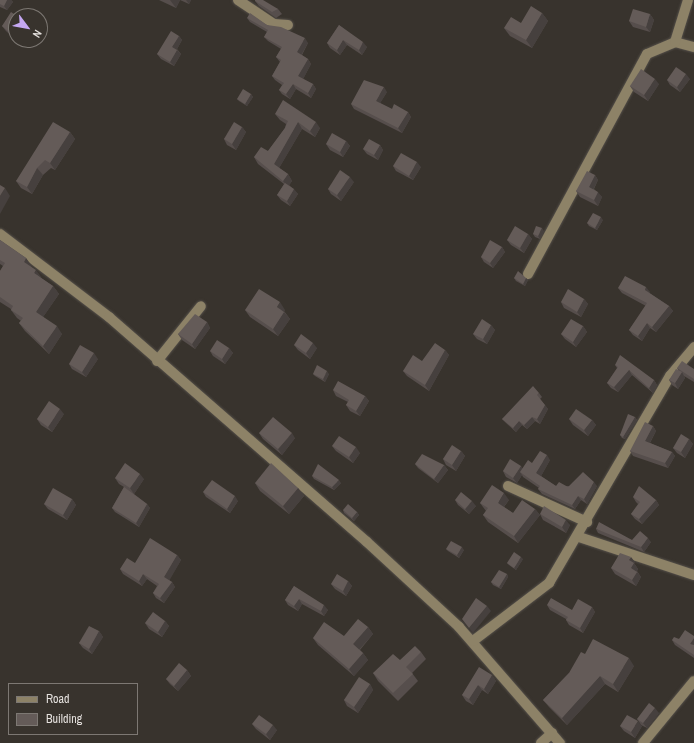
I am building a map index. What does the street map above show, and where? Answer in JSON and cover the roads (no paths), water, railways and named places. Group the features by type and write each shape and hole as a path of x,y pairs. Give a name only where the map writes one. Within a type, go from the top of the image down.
{"street":[{"path":"238,0 274,24 288,25"},
{"path":"675,42 688,0"},
{"path":"528,274 647,54 675,42 694,47"},
{"path":"0,234 62,279 314,494 473,641 560,743"},
{"path":"157,361 201,306"},
{"path":"473,641 549,583 579,537 670,376 694,346"},
{"path":"508,486 587,522"},
{"path":"579,537 694,575"},
{"path":"643,743 694,681"},
{"path":"542,743 552,734"}]}
